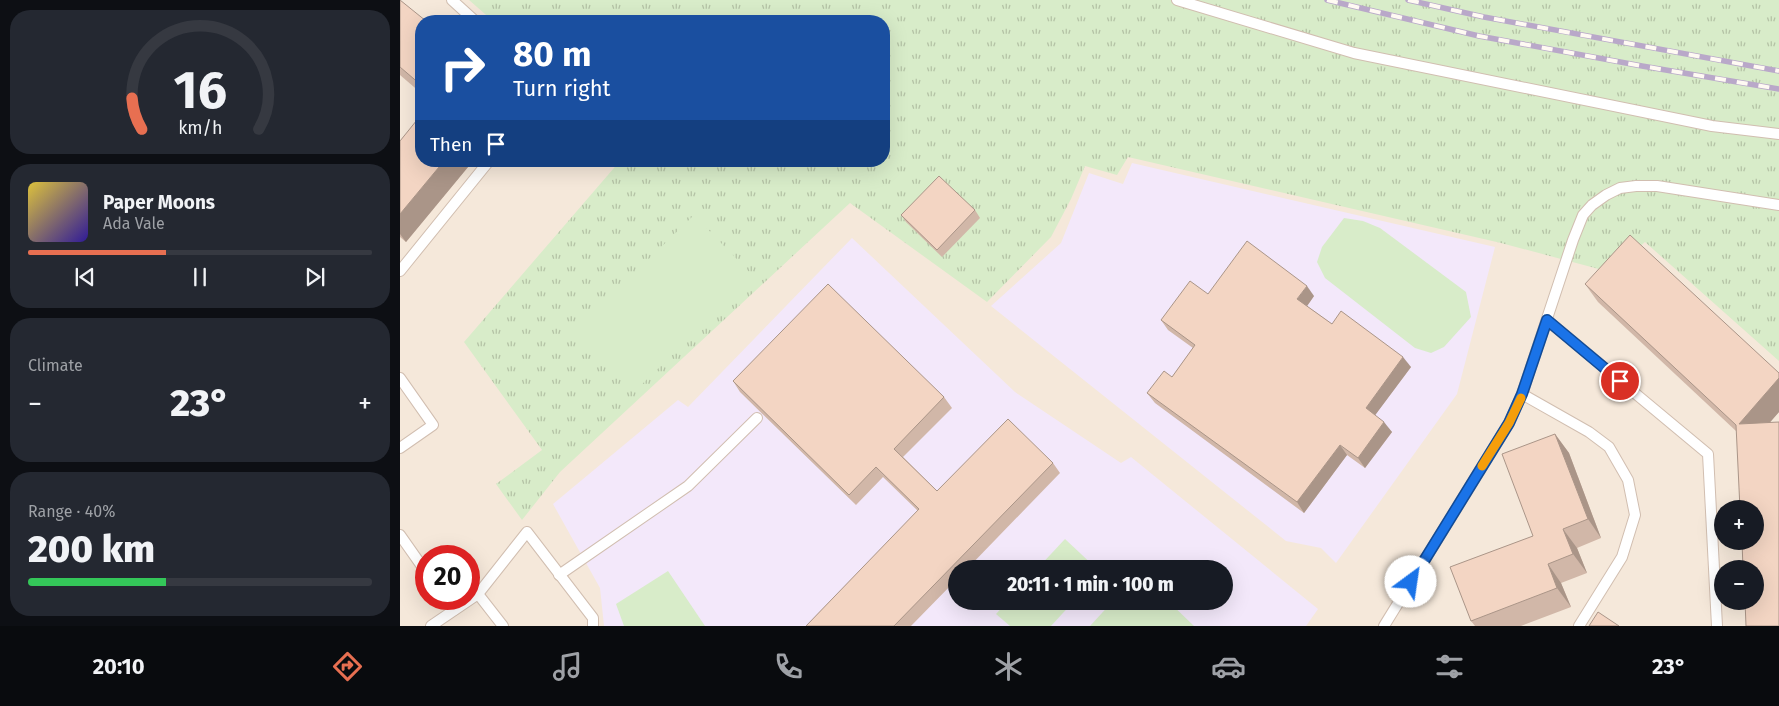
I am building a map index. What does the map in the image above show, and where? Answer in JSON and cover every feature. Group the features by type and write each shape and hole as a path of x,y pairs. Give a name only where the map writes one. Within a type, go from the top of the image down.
{"lane":[{"path":"452,0 468,15"},
{"path":"1177,0 1354,53 1712,126 1779,134"},
{"path":"400,270 484,167"},
{"path":"1384,626 1509,423 1522,394 1573,240 1583,215 1592,205 1620,188 1657,186 1779,205"},
{"path":"1547,320 1708,454 1717,626"},
{"path":"400,378 433,425 400,448"},
{"path":"1522,394 1589,432 1609,447 1628,480 1635,515 1622,557 1579,626"},
{"path":"559,575 688,486 757,418"},
{"path":"480,591 527,532 593,618 593,626"},
{"path":"400,535 415,556"},
{"path":"480,597 503,626"},
{"path":"431,626 454,610"}],"shaded area":[{"path":"400,0 1779,0 1779,626 400,626"},
{"path":"1132,163 1495,247 1457,394 1336,563 1321,548 1286,541 991,306 1061,243 1089,173 1123,184"},
{"path":"852,238 1015,392 1121,463 1131,457 1318,609 1306,626 604,626 600,588 553,504 678,400 688,407"}],"green space":[{"path":"469,0 1779,0 1779,361 1645,242 1610,272 1501,243 1128,157 1117,175 1085,166 1071,199 1051,237 987,302 850,203 560,472 522,520 496,484 542,450 464,342 615,167 890,167 890,15 486,15"},
{"path":"694,215 753,276 633,393 574,332"},
{"path":"1344,218 1363,221 1380,228 1466,292 1471,317 1444,347 1431,353 1415,348 1325,278 1317,262 1322,247"},
{"path":"1065,539 1087,560 1045,560"},
{"path":"668,571 705,626 624,626 616,604"},
{"path":"1000,610 1066,610 1051,626 1010,626 996,614"},
{"path":"1105,610 1177,610 1194,626 1090,626"}],"building":[{"path":"400,0 419,15 415,15 415,80 400,67"},
{"path":"415,122 415,167 439,167 400,214 400,141"},
{"path":"939,176 975,210 937,250 901,215"},
{"path":"1630,235 1779,373 1779,378 1739,424 1779,422 1779,626 1746,626 1745,610 1764,610 1764,560 1743,560 1742,550 1764,550 1764,500 1740,500 1736,425 1585,284"},
{"path":"1247,241 1307,286 1297,299 1332,324 1341,311 1403,357 1366,408 1384,422 1358,458 1340,445 1297,502 1147,393 1164,371 1172,377 1195,345 1161,320 1190,281 1208,294"},
{"path":"828,284 944,397 894,449 937,491 1008,419 1053,463 958,560 948,560 948,571 894,626 806,626 919,509 876,467 849,495 733,381"},
{"path":"1555,434 1588,519 1563,529 1573,554 1548,564 1557,588 1471,621 1450,567 1533,536 1502,454"},
{"path":"1598,612 1619,626 1589,626"}],"railway":[{"path":"1327,0 1479,36 1779,89"},
{"path":"1408,0 1484,17 1779,71"}],"slow traffic":[{"path":"1482,466 1509,423 1521,398"}],"route":[{"path":"1411,582 1509,423 1522,394 1547,320 1620,381"}]}
